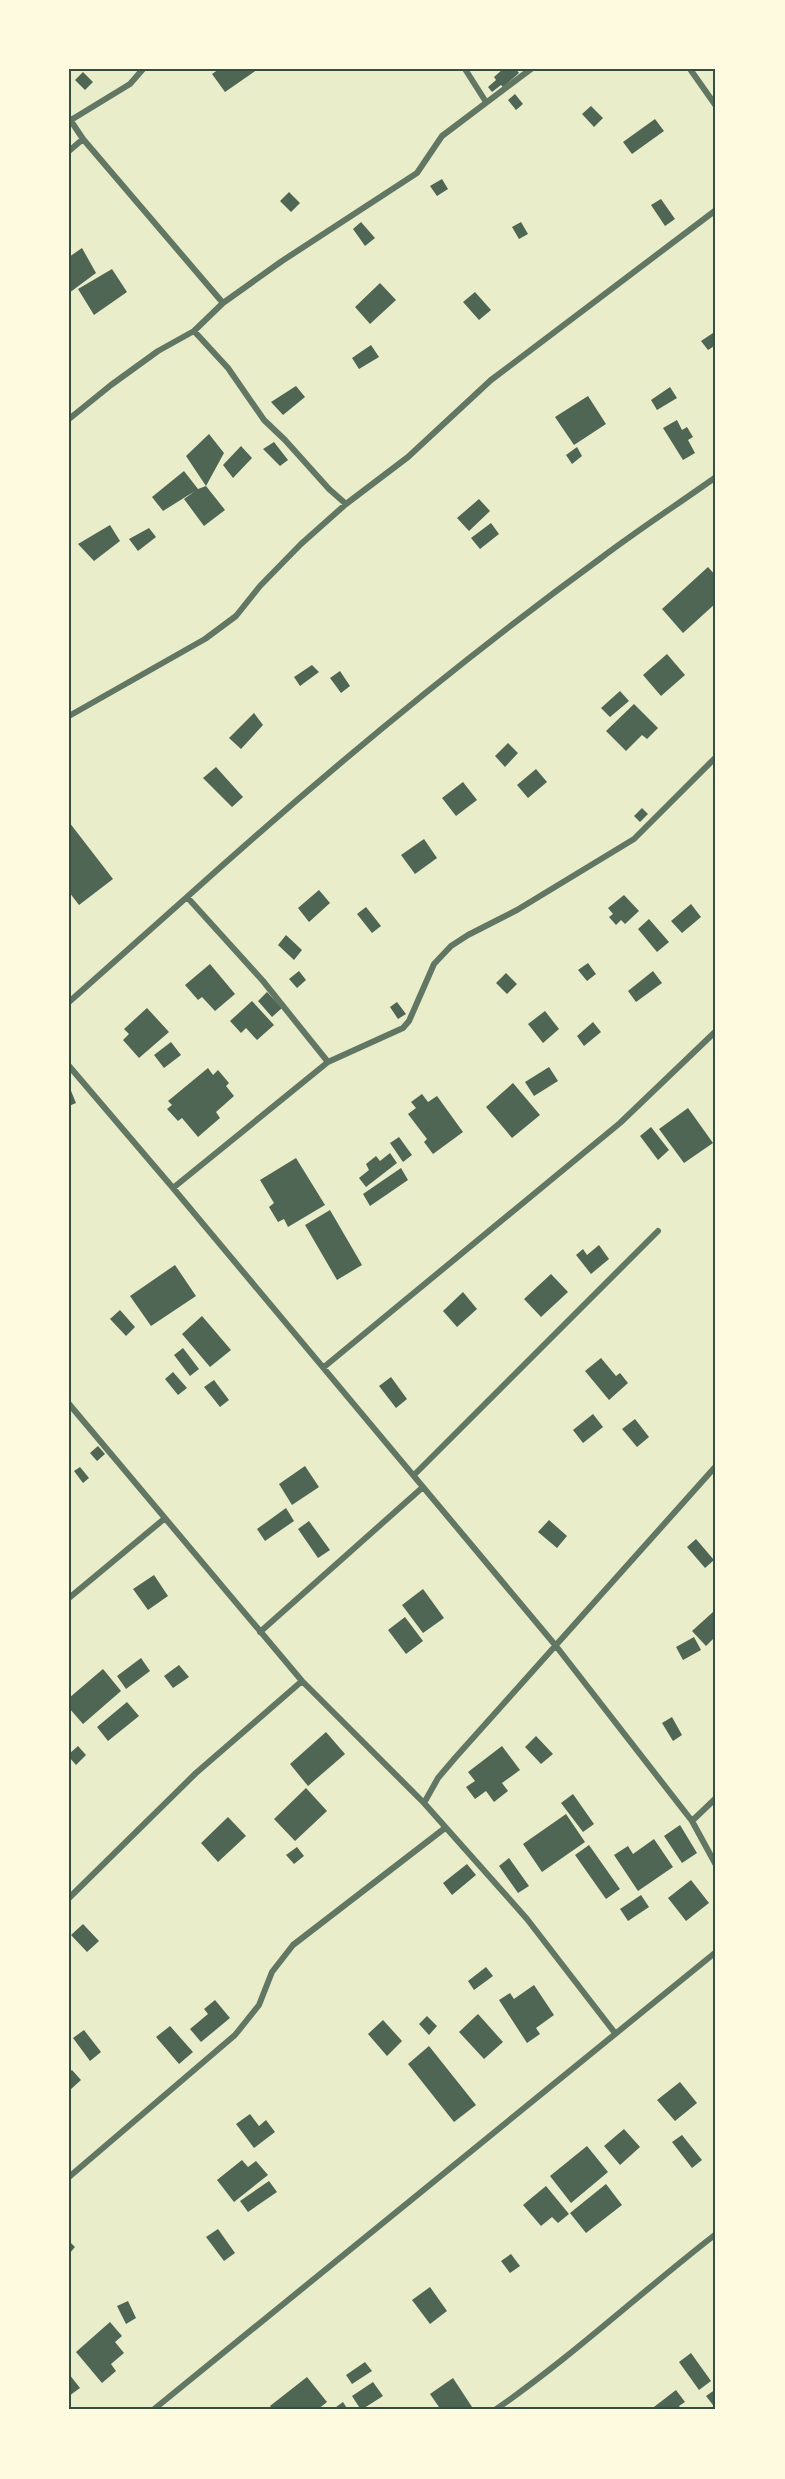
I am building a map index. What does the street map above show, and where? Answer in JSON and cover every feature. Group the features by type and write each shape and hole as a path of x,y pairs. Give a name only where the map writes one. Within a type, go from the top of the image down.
{"street":[{"path":"142,69 130,84 70,119 83,139 223,303"},
{"path":"465,69 486,102"},
{"path":"69,419 158,351 194,331 223,303 282,261 417,173 442,136 531,69"},
{"path":"690,69 716,106"},
{"path":"69,151 83,139"},
{"path":"69,716 205,639 236,616 276,569 346,504 408,457 491,380 716,210"},
{"path":"194,331 228,368 264,420 328,489 346,504"},
{"path":"69,1002 291,804 422,696 600,558 716,477"},
{"path":"173,1188 328,1062 403,1028 409,1021 434,964 451,946 517,910 634,839 716,757"},
{"path":"187,897 263,981 328,1062"},
{"path":"324,1367 620,1123 716,1031"},
{"path":"69,1066 556,1646 692,1821 716,1864"},
{"path":"414,1475 658,1232"},
{"path":"69,1404 302,1681 424,1803 527,1919 615,2033"},
{"path":"424,1803 438,1779 455,1758 716,1466"},
{"path":"260,1632 423,1487"},
{"path":"69,1598 164,1519"},
{"path":"69,1898 196,1773 302,1681"},
{"path":"692,1821 716,1798"},
{"path":"69,2177 235,2035 259,2005 273,1972 293,1945 445,1828"},
{"path":"153,2410 716,1952"},
{"path":"495,2410 546,2375 658,2278 716,2234"}],"building":[{"path":"219,69 258,69 225,92 212,74"},
{"path":"503,69 516,69 519,73 503,87 501,85 492,92 488,87"},
{"path":"83,72 93,82 85,90 75,80"},
{"path":"515,94 523,104 516,110 508,100"},
{"path":"591,106 603,118 594,127 582,114"},
{"path":"655,119 664,131 632,154 623,142"},
{"path":"442,179 448,189 437,196 430,186"},
{"path":"289,192 300,203 291,212 280,201"},
{"path":"661,199 675,219 665,226 651,205"},
{"path":"361,222 375,238 365,246 353,229"},
{"path":"521,222 528,234 519,239 512,227"},
{"path":"82,248 96,273 69,293 69,257"},
{"path":"112,269 127,292 94,315 78,289"},
{"path":"380,283 396,300 370,324 355,307"},
{"path":"475,292 491,310 479,320 463,302"},
{"path":"716,331 716,345 708,350 701,341"},
{"path":"371,345 379,357 359,369 352,358"},
{"path":"296,386 305,397 283,415 271,402"},
{"path":"670,387 677,398 657,410 651,400"},
{"path":"588,396 606,424 574,445 555,417"},
{"path":"677,420 682,430 687,427 693,437 688,440 695,453 683,460 663,428"},
{"path":"209,434 224,453 206,486 186,456"},
{"path":"274,442 288,460 280,466 263,449"},
{"path":"241,446 252,458 233,478 223,465"},
{"path":"577,447 582,456 572,464 566,455"},
{"path":"184,471 198,489 206,486 225,510 204,526 184,499 195,491 163,511 152,497"},
{"path":"479,499 490,511 469,531 457,518"},
{"path":"491,523 499,534 480,549 471,538"},
{"path":"110,525 120,541 94,561 78,544"},
{"path":"149,528 156,537 138,551 129,539"},
{"path":"708,567 716,576 716,603 683,633 662,609"},
{"path":"667,654 685,675 661,696 643,675"},
{"path":"312,665 319,672 300,686 294,677"},
{"path":"340,671 350,686 341,693 330,678"},
{"path":"620,691 629,701 610,717 601,708"},
{"path":"634,704 658,728 647,739 642,735 626,751 606,731"},
{"path":"254,713 263,725 241,749 229,738"},
{"path":"508,743 518,753 505,767 495,756"},
{"path":"216,767 243,797 232,807 203,778"},
{"path":"536,769 547,782 528,798 517,785"},
{"path":"463,782 477,800 456,816 442,798"},
{"path":"642,808 648,814 640,822 634,816"},
{"path":"69,822 113,879 79,905 69,892"},
{"path":"424,839 437,858 415,874 401,855"},
{"path":"319,890 330,903 309,922 298,908"},
{"path":"624,895 639,911 625,924 621,920 616,925 609,917 613,914 608,908"},
{"path":"691,904 701,917 682,933 671,921"},
{"path":"366,907 381,926 372,933 357,914"},
{"path":"649,919 669,942 657,952 638,929"},
{"path":"286,935 302,950 294,960 278,945"},
{"path":"588,963 596,974 587,981 578,970"},
{"path":"210,964 235,994 215,1011 202,997 198,1000 185,985"},
{"path":"299,971 306,980 297,988 289,979"},
{"path":"653,971 662,983 636,1002 628,991"},
{"path":"506,973 517,984 507,994 496,983"},
{"path":"267,992 282,1008 272,1017 258,1001"},
{"path":"252,1001 274,1025 257,1040 246,1028 241,1033 230,1021"},
{"path":"397,1002 406,1014 398,1019 390,1007"},
{"path":"147,1008 169,1032 139,1058 123,1040 129,1034 124,1029"},
{"path":"545,1011 559,1029 543,1043 528,1024"},
{"path":"593,1022 601,1032 584,1046 577,1036"},
{"path":"171,1042 181,1055 164,1068 154,1055"},
{"path":"549,1067 558,1081 534,1096 525,1082"},
{"path":"208,1068 213,1075 218,1070 229,1083 226,1086 234,1096 216,1112 220,1118 198,1137 182,1118 178,1121 167,1109 172,1105 168,1101"},
{"path":"513,1083 540,1115 512,1138 486,1107"},
{"path":"69,1086 76,1103 69,1106"},
{"path":"422,1094 428,1102 437,1096 463,1132 433,1154 424,1142 427,1139 408,1114 416,1108 411,1102"},
{"path":"688,1108 713,1143 684,1163 659,1129"},
{"path":"651,1127 669,1150 658,1160 640,1136"},
{"path":"399,1137 412,1155 403,1162 390,1143"},
{"path":"390,1153 397,1163 366,1187 359,1178 369,1170 366,1164 376,1156 380,1161"},
{"path":"296,1158 325,1205 288,1227 284,1219 278,1222 269,1207 274,1203 260,1180"},
{"path":"401,1168 408,1180 370,1206 363,1194"},
{"path":"330,1210 362,1265 337,1280 305,1225"},
{"path":"599,1245 609,1259 591,1274 576,1255 583,1249 587,1255"},
{"path":"175,1265 196,1296 151,1326 130,1296"},
{"path":"551,1274 568,1292 541,1317 524,1299"},
{"path":"463,1292 477,1309 457,1327 443,1311"},
{"path":"120,1310 135,1327 126,1336 110,1319"},
{"path":"202,1316 231,1350 210,1367 182,1334"},
{"path":"183,1348 199,1369 190,1376 174,1355"},
{"path":"601,1358 616,1376 620,1373 628,1383 609,1400 585,1371"},
{"path":"173,1372 187,1388 178,1395 165,1379"},
{"path":"391,1377 407,1399 396,1408 379,1386"},
{"path":"214,1380 229,1400 220,1407 204,1387"},
{"path":"593,1414 603,1427 583,1443 573,1430"},
{"path":"635,1419 649,1437 637,1447 622,1429"},
{"path":"98,1446 105,1454 97,1461 90,1453"},
{"path":"305,1466 319,1487 292,1505 279,1484"},
{"path":"80,1467 89,1478 83,1483 74,1471"},
{"path":"286,1508 294,1521 265,1541 257,1529"},
{"path":"549,1520 567,1536 557,1548 538,1532"},
{"path":"309,1521 330,1550 318,1558 298,1529"},
{"path":"696,1539 714,1560 705,1568 687,1547"},
{"path":"154,1575 168,1596 148,1610 133,1589"},
{"path":"423,1589 444,1618 423,1633 402,1605"},
{"path":"713,1612 716,1615 716,1636 706,1646 692,1631"},
{"path":"405,1617 423,1641 406,1654 388,1630"},
{"path":"694,1637 701,1650 683,1660 676,1647"},
{"path":"141,1658 150,1671 126,1689 117,1676"},
{"path":"179,1665 189,1677 173,1688 164,1676"},
{"path":"103,1669 121,1691 83,1724 69,1708 69,1698"},
{"path":"127,1702 139,1716 108,1741 97,1727"},
{"path":"672,1717 682,1735 673,1741 662,1723"},
{"path":"326,1732 345,1754 308,1786 290,1764"},
{"path":"536,1736 553,1754 541,1764 525,1747"},
{"path":"78,1746 86,1755 76,1765 69,1754"},
{"path":"502,1746 520,1770 502,1783 508,1791 494,1802 486,1791 475,1799 466,1787 475,1781 468,1772"},
{"path":"306,1788 327,1811 295,1841 274,1819"},
{"path":"573,1794 594,1824 583,1832 561,1803"},
{"path":"566,1814 585,1842 542,1872 523,1844"},
{"path":"228,1817 246,1836 218,1862 201,1843"},
{"path":"680,1825 697,1853 682,1863 664,1836"},
{"path":"654,1839 673,1867 638,1891 614,1855 628,1846 633,1854"},
{"path":"589,1845 620,1889 606,1899 575,1855"},
{"path":"297,1847 304,1856 294,1864 286,1855"},
{"path":"509,1858 529,1886 518,1893 499,1866"},
{"path":"467,1864 476,1875 452,1895 443,1883"},
{"path":"691,1880 709,1903 686,1921 668,1898"},
{"path":"641,1895 649,1907 628,1921 620,1909"},
{"path":"83,1924 99,1941 87,1952 71,1935"},
{"path":"486,1967 493,1976 474,1990 468,1981"},
{"path":"534,1985 554,2015 536,2028 540,2034 527,2043 499,2000 510,1993 514,1999"},
{"path":"215,2000 230,2018 201,2042 190,2029 208,2014 204,2009"},
{"path":"478,2014 503,2042 484,2059 459,2032"},
{"path":"427,2016 437,2026 429,2035 419,2024"},
{"path":"383,2020 402,2041 387,2056 368,2034"},
{"path":"170,2026 193,2052 179,2064 156,2037"},
{"path":"84,2030 101,2052 90,2061 73,2038"},
{"path":"429,2046 476,2105 454,2122 408,2064"},
{"path":"72,2070 81,2080 70,2090 69,2072"},
{"path":"680,2082 697,2103 675,2121 657,2100"},
{"path":"250,2114 259,2126 266,2120 275,2132 254,2148 236,2124"},
{"path":"624,2129 640,2147 620,2165 604,2146"},
{"path":"682,2135 702,2160 692,2168 672,2142"},
{"path":"587,2146 608,2172 571,2203 550,2176"},
{"path":"242,2160 248,2167 256,2161 268,2175 234,2202 217,2180"},
{"path":"269,2181 277,2192 248,2212 240,2201"},
{"path":"606,2184 622,2205 586,2233 570,2213"},
{"path":"546,2186 569,2214 558,2223 552,2217 541,2226 523,2205"},
{"path":"218,2229 235,2253 224,2261 206,2237"},
{"path":"69,2241 75,2247 69,2254"},
{"path":"511,2254 520,2266 510,2273 501,2261"},
{"path":"430,2287 447,2311 430,2324 412,2300"},
{"path":"128,2301 136,2318 126,2324 117,2306"},
{"path":"110,2322 122,2336 115,2342 124,2353 111,2364 116,2371 102,2383 76,2352"},
{"path":"691,2353 711,2381 699,2390 679,2362"},
{"path":"365,2362 372,2371 352,2384 346,2375"},
{"path":"69,2374 80,2388 69,2396"},
{"path":"307,2377 327,2402 317,2410 273,2410 270,2406"},
{"path":"453,2378 474,2410 441,2410 430,2394"},
{"path":"373,2382 383,2396 361,2410 352,2396"},
{"path":"716,2389 716,2409 706,2396"},
{"path":"676,2390 685,2402 679,2406 682,2410 650,2410"},
{"path":"343,2402 348,2410 332,2410"}]}
